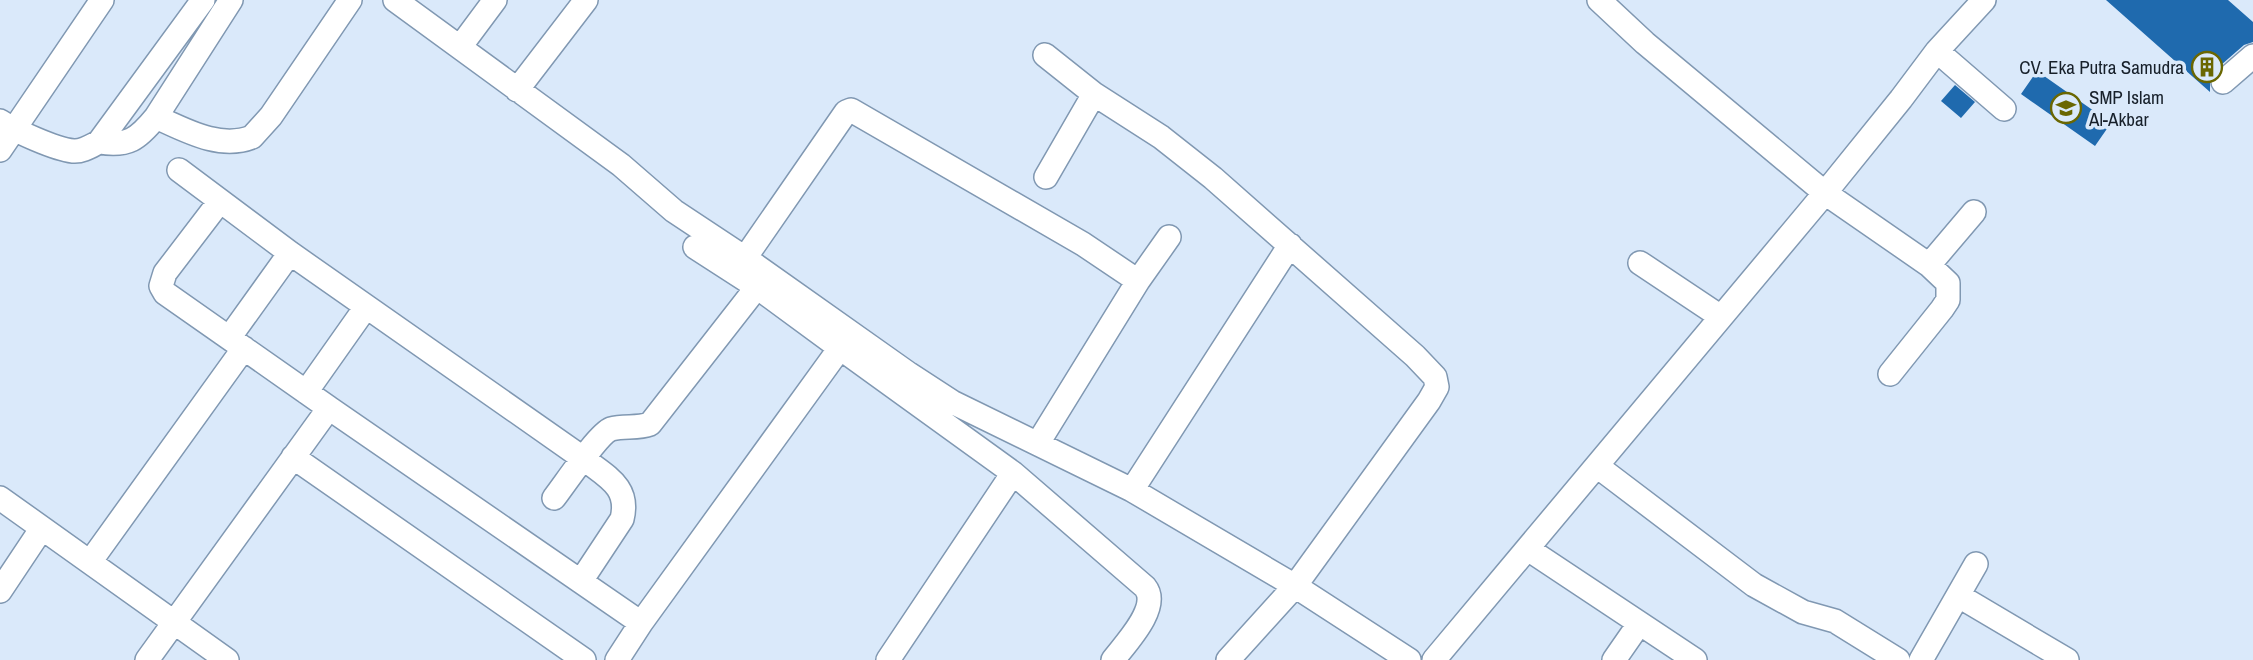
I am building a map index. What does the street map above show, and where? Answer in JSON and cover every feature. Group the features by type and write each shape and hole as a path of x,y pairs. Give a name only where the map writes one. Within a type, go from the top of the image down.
{"street":[{"path":"0,150 7,125 102,0"},
{"path":"7,125 72,151 82,150 99,142 203,0"},
{"path":"99,142 114,145 130,142 144,133 231,0"},
{"path":"156,117 198,135 222,141 246,140 252,137 271,116 350,0"},
{"path":"395,0 621,165 674,211 942,395 1132,489 1296,586 1409,660"},
{"path":"460,47 495,0"},
{"path":"517,90 586,0"},
{"path":"1599,0 1645,43 1825,193 1929,265 1948,282 1948,300 1890,374"},
{"path":"1434,660 1825,193 1902,99 1975,3"},
{"path":"1937,51 2004,109"},
{"path":"1045,55 1094,94 1161,136 1290,245 1425,365 1435,377 1437,387 1296,586 1228,660"},
{"path":"2223,82 2253,56"},
{"path":"1046,177 1094,94"},
{"path":"745,258 846,112 851,110 1083,244 1138,281"},
{"path":"179,170 290,253 616,484 623,495 625,508 622,519 581,581"},
{"path":"220,201 165,272 161,286 165,293 641,623"},
{"path":"1929,265 1974,212"},
{"path":"1038,443 1138,281 1169,237"},
{"path":"1132,489 1290,245"},
{"path":"695,247 757,287 1013,473 1149,592 1146,614 1114,660"},
{"path":"90,562 237,343 290,253"},
{"path":"1640,263 1721,317"},
{"path":"554,498 604,432 614,428 640,428 650,424 757,287"},
{"path":"306,392 366,307"},
{"path":"617,660 840,348"},
{"path":"147,660 329,408"},
{"path":"293,457 584,660"},
{"path":"1597,466 1754,585 1803,611 1835,621 1872,653 1898,660"},
{"path":"888,660 1013,473"},
{"path":"0,498 228,660"},
{"path":"0,591 42,528"},
{"path":"1528,550 1695,660"},
{"path":"1921,660 1976,564"},
{"path":"1959,596 2067,660"},
{"path":"1614,660 1639,624"}],"building":[{"name":"CV. Eka Putra Samudra","path":"2106,0 2228,0 2253,22 2253,42 2244,45 2213,72 2210,92"},
{"name":"SMP Islam Al-Akbar","path":"2037,71 2111,123 2095,146 2021,94"},
{"path":"1955,85 1975,102 1961,118 1941,101"}],"place":[{"name":"CV. Eka Putra Samudra","path":"2207,67"},
{"name":"SMP Islam Al-Akbar","path":"2066,108"}]}
